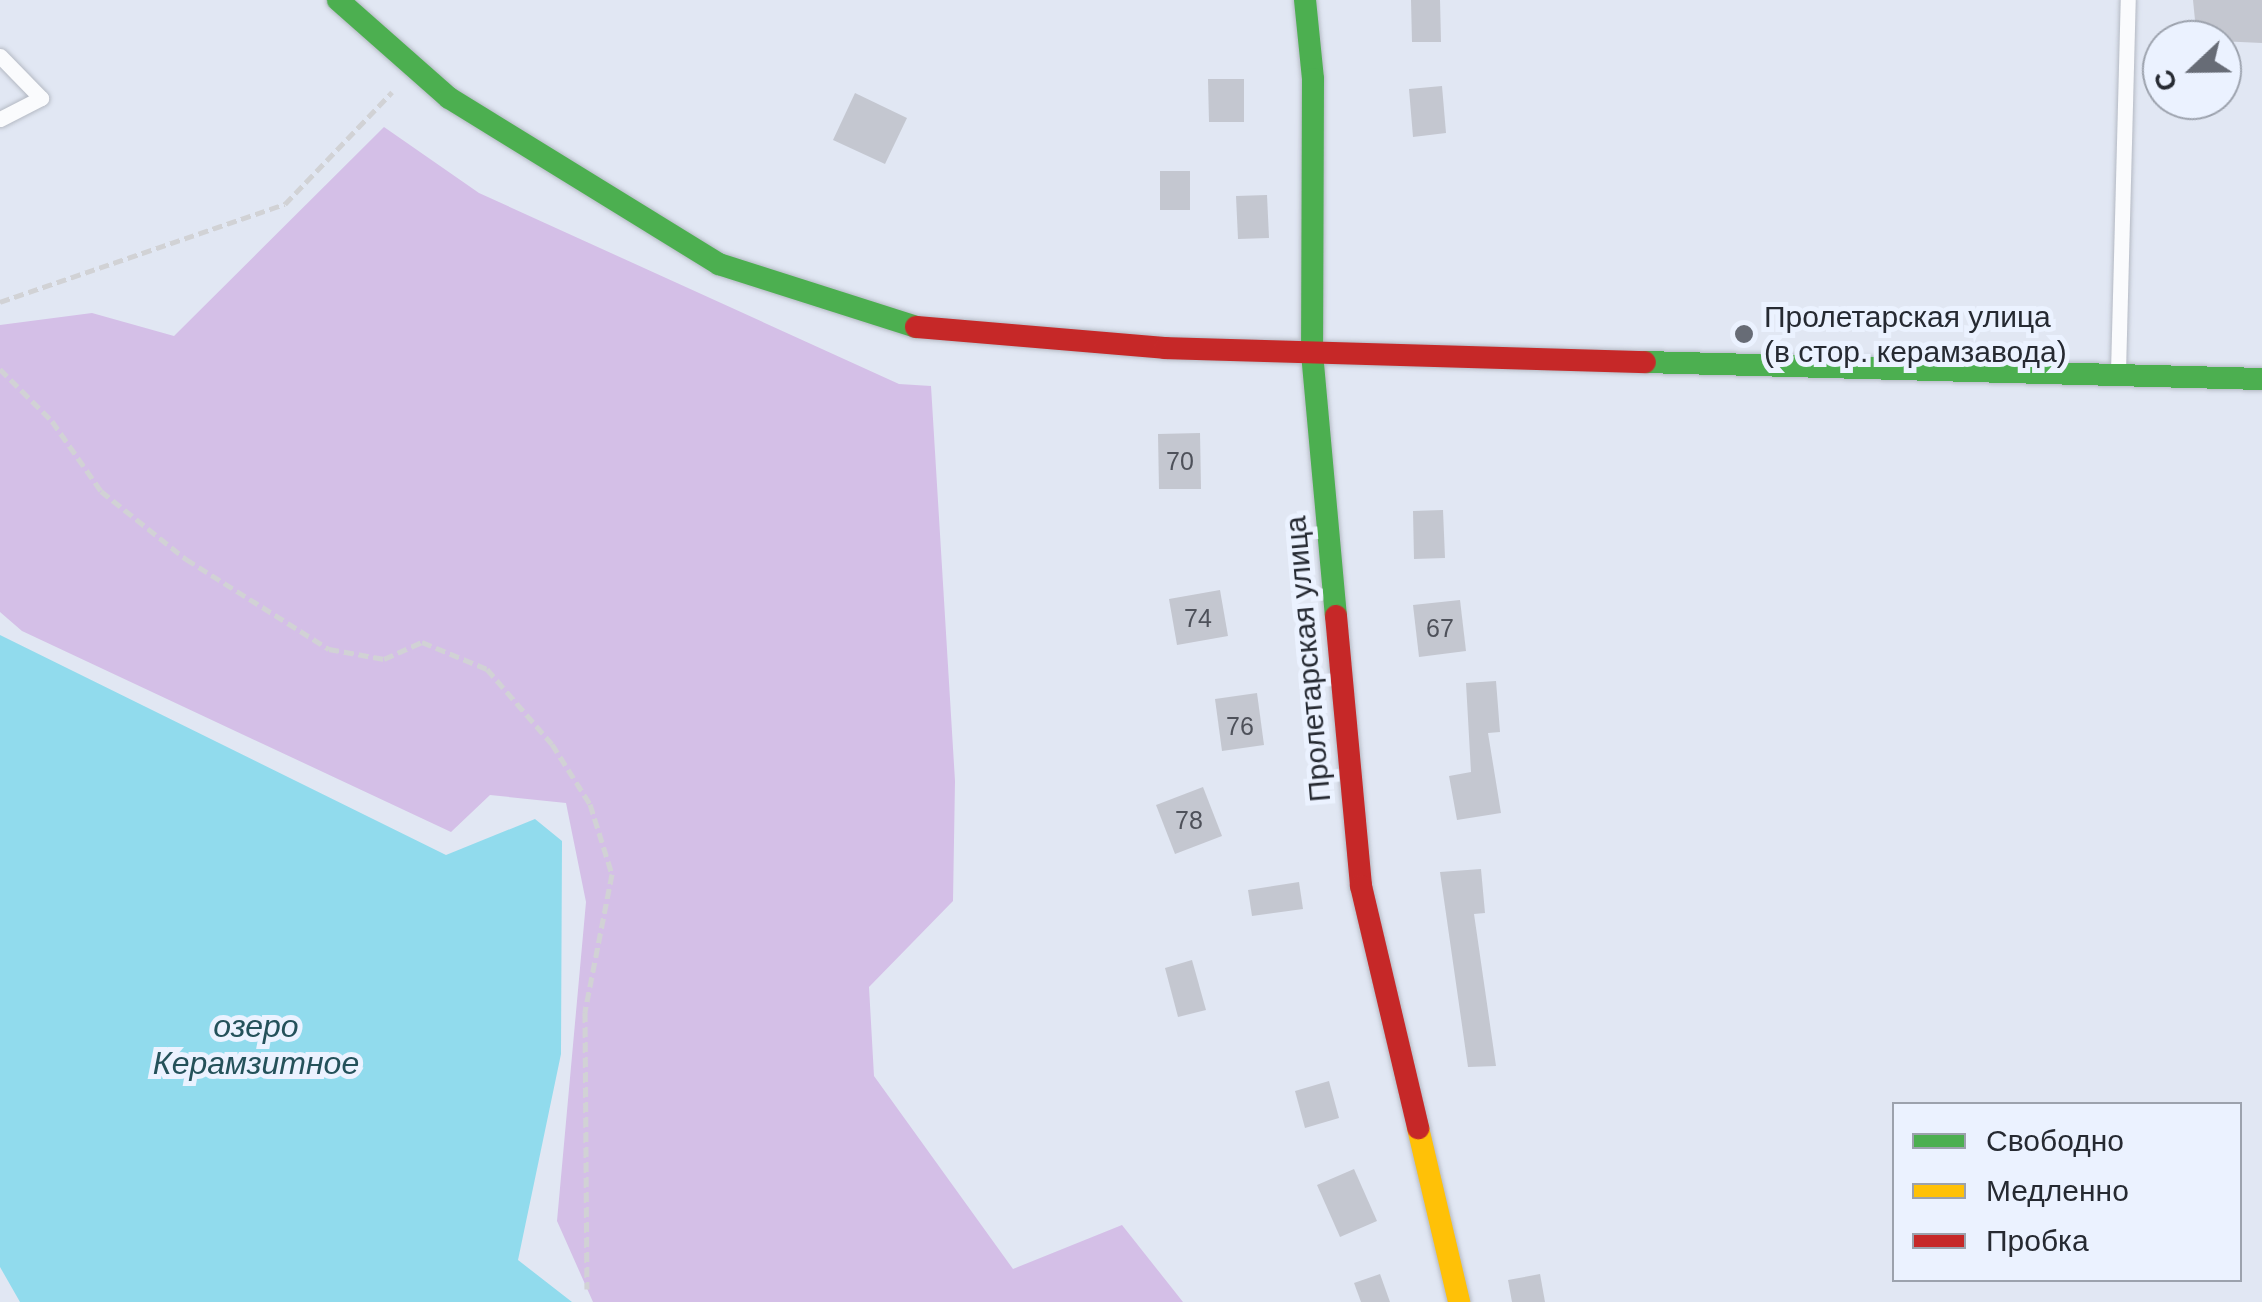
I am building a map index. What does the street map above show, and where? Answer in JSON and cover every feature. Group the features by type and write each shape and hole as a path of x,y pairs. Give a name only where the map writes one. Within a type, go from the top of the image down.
{"street":[{"path":"338,0 449,98 702,254 755,276 936,333 1312,353 2262,379"},
{"name":"Пролетарская улица","path":"1304,0 1313,79 1312,353 1361,886 1459,1302"}],"lane":[{"path":"2118,376 2128,0"},
{"path":"0,56 41,98 0,119"}],"path":[{"path":"0,302 285,204 415,68"},
{"path":"0,369 52,421 101,491 186,559 329,649 384,659 422,642 487,669 562,759 590,804 612,874 585,1012 587,1289"}],"shaded area":[{"path":"384,127 479,193 899,384 931,386 955,781 953,901 869,987 874,1076 1013,1269 1122,1225 1183,1302 593,1302 557,1221 586,902 566,803 490,795 451,832 22,631 0,612 0,325 92,313 174,336"}],"water":[{"name":"озеро Керамзитное","path":"0,635 446,855 535,819 562,841 561,1054 518,1260 572,1302 20,1302 0,1267"}],"building":[{"path":"1411,0 1440,0 1441,42 1412,42"},
{"path":"2193,0 2262,0 2262,43 2242,42 2242,20 2195,20"},
{"path":"1208,79 1244,79 1244,122 1209,122"},
{"path":"1442,86 1446,133 1413,137 1409,89"},
{"path":"855,93 907,118 885,164 833,140"},
{"path":"1160,171 1190,171 1190,210 1160,210"},
{"path":"1267,195 1269,238 1238,239 1236,196"},
{"path":"1200,433 1201,489 1159,489 1158,434"},
{"path":"1443,510 1445,558 1414,559 1413,511"},
{"path":"1220,590 1228,636 1177,645 1169,599"},
{"path":"1460,600 1466,651 1419,657 1413,605"},
{"path":"1496,681 1500,732 1488,733 1501,813 1457,820 1449,776 1471,772 1466,683"},
{"path":"1257,693 1264,745 1222,751 1215,699"},
{"path":"1203,787 1222,836 1175,854 1156,805"},
{"path":"1481,869 1485,913 1474,914 1496,1066 1468,1067 1440,872"},
{"path":"1299,882 1303,909 1252,916 1248,890"},
{"path":"1192,960 1206,1010 1178,1017 1165,968"},
{"path":"1329,1081 1339,1118 1305,1128 1295,1091"},
{"path":"1354,1169 1377,1221 1340,1237 1317,1185"},
{"path":"1380,1274 1390,1302 1361,1302 1354,1283"},
{"path":"1540,1274 1545,1302 1512,1302 1508,1280"}],"traffic: fast":[{"path":"338,0 449,98 719,264 916,327"},
{"path":"1305,0 1313,79 1312,353 1336,616"},
{"path":"1645,362 2262,379"}],"traffic: slow":[{"path":"1418,1128 1459,1302"}],"traffic: jam":[{"path":"916,327 1165,348 1645,362"},
{"path":"1336,616 1361,886 1418,1128"}],"place":[{"name":"Пролетарская улица (в стор. керамзавода)","path":"1744,334"}]}
